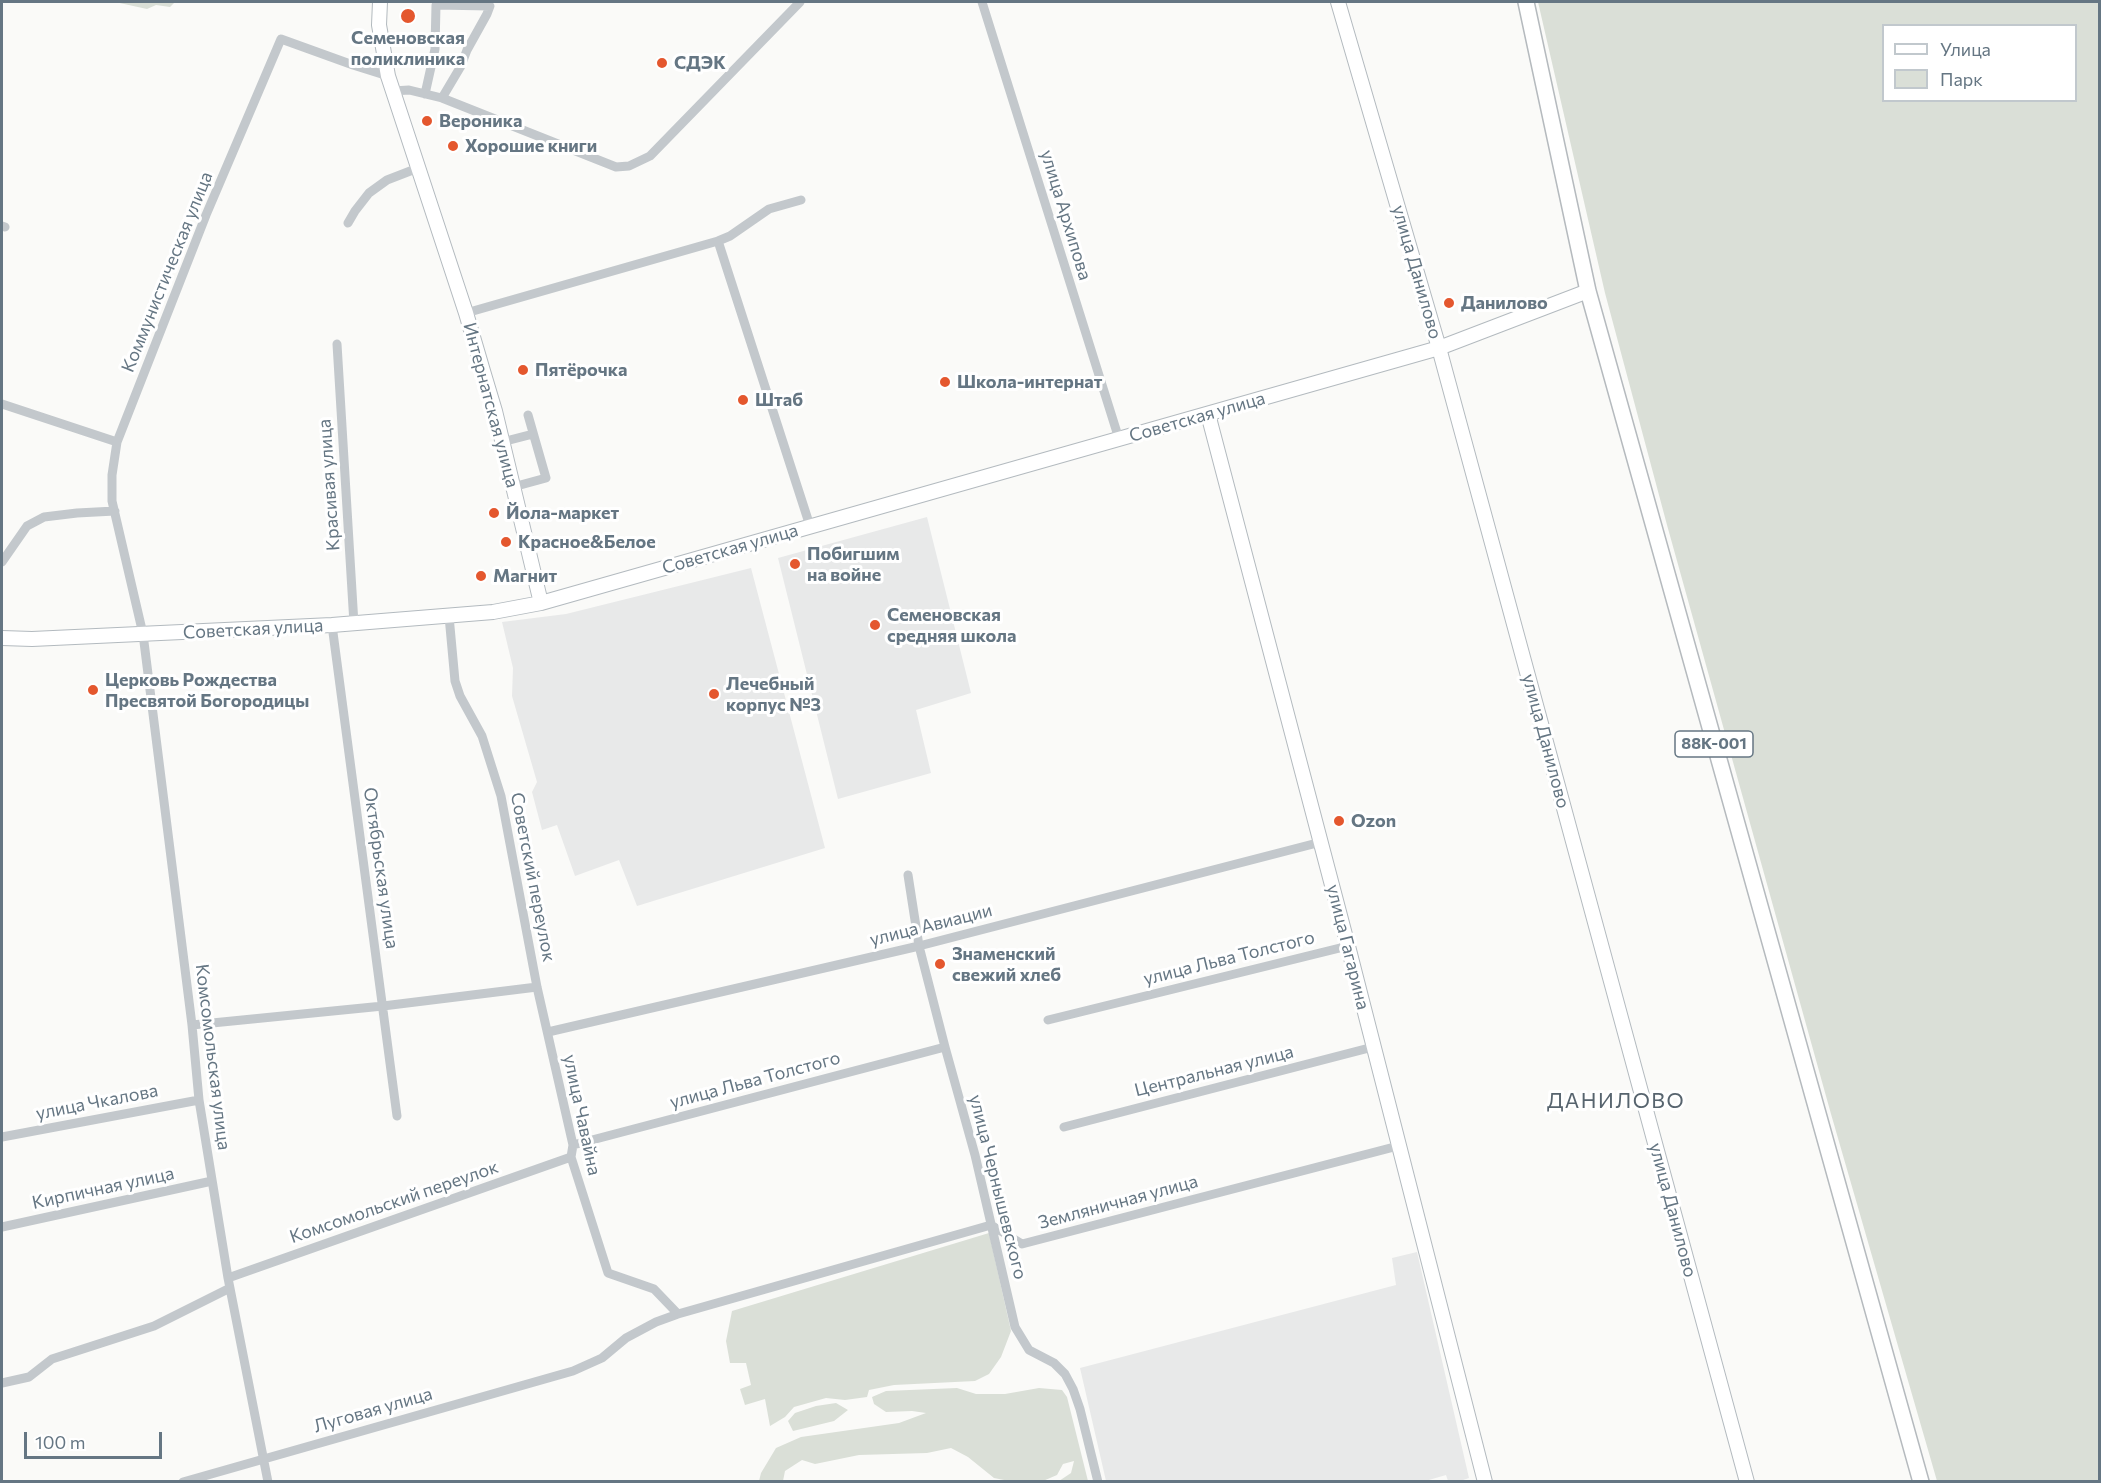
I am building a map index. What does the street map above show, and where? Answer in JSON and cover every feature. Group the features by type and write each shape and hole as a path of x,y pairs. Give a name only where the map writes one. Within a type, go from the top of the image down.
{"main road":[{"name":"88К-001","path":"1526,2 1588,291 1921,1482"}],"street":[{"name":"Интернатская улица","path":"380,2 379,25 388,76 466,313 502,442 541,603"},
{"path":"786,15 787,2"},
{"path":"393,91 409,90 442,99 616,167 629,166 650,156 800,2"},
{"name":"улица Архипова","path":"982,2 1119,439"},
{"name":"улица Данилово","path":"1338,2 1439,348 1747,1482"},
{"path":"425,94 435,49 436,5 490,6 442,99"},
{"name":"Коммунистическая улица","path":"143,634 115,511 112,475 117,442 206,215 281,39 388,76"},
{"path":"348,223 369,194 387,180 418,168"},
{"name":"Интернатская улица","path":"466,313 718,241 730,236 769,209 801,200"},
{"path":"718,241 810,526"},
{"name":"Советская улица","path":"2,638 32,639 354,624 494,612 541,603 1439,348 1588,291"},
{"name":"Красивая улица","path":"336,344 354,624"},
{"path":"2,404 117,442"},
{"name":"улица Гагарина","path":"1208,414 1348,946 1485,1482"},
{"path":"513,487 546,478 528,415"},
{"path":"502,442 534,434"},
{"path":"2,562 27,526 45,517 115,511"},
{"name":"Советский переулок","path":"192,1025 383,1006 537,987 501,796 482,736 460,696 455,681 449,616"},
{"name":"Октябрьская улица","path":"332,625 397,1116"},
{"name":"Комсомольская улица","path":"143,634 192,1025 199,1100 229,1283 268,1482"},
{"name":"улица Авиации","path":"548,1032 919,946 1321,842"},
{"name":"улица Чернышевского","path":"908,875 919,946 975,1155 1015,1327 1029,1350 1054,1364 1065,1374 1073,1389 1098,1482"},
{"name":"улица Льва Толстого","path":"1048,1020 1348,946"},
{"name":"улица Чавайна","path":"537,987 573,1145 571,1157 608,1273 654,1289 678,1314"},
{"name":"улица Льва Толстого","path":"573,1145 945,1047"},
{"name":"Центральная улица","path":"1064,1127 1373,1047"},
{"name":"улица Чкалова","path":"2,1137 199,1100"},
{"name":"Земляничная улица","path":"991,1225 1022,1244 1398,1146"},
{"name":"Комсомольский переулок","path":"2,1383 29,1377 52,1359 154,1326 229,1283 571,1157"},
{"name":"Кирпичная улица","path":"2,1227 212,1181"},
{"path":"678,1314 991,1225"},
{"name":"Луговая улица","path":"183,1482 573,1371 602,1358 626,1338 678,1314"}],"shaded area":[{"name":"Семеновская средняя школа","path":"927,517 971,693 916,710 931,773 838,799 778,558"},
{"path":"751,568 825,848 637,906 619,860 575,876 557,825 542,830 532,792 537,782 512,696 513,668 502,622 566,614"},
{"path":"1417,1252 1469,1478 1457,1482 1448,1481 1446,1475 1422,1482 1106,1481 1080,1368 1396,1285 1392,1258"}],"green space":[{"path":"115,2 175,2 170,7 156,5 147,9"},
{"path":"1538,2 2099,2 2099,1481 1937,1481 1831,1114 1605,293"},
{"path":"989,1233 1011,1331 1001,1357 989,1374 975,1381 894,1385 869,1390 867,1397 845,1400 826,1398 794,1407 785,1417 770,1426 765,1399 745,1405 740,1389 751,1385 746,1363 730,1363 726,1341 732,1311"},
{"path":"957,1388 976,1394 1005,1394 1039,1388 1062,1390 1067,1397 1088,1481 1059,1481 1071,1473 1074,1461 1063,1464 1057,1475 1043,1481 1009,1481 994,1478 968,1457 951,1448 927,1453 859,1455 815,1464 802,1460 785,1471 783,1481 759,1481 761,1473 776,1448 801,1437 899,1423 926,1413 886,1412 874,1404 872,1397 886,1391"},
{"path":"836,1403 848,1410 834,1421 793,1431 788,1421 795,1413 816,1406"}],"place":[{"name":"Семеновская поликлиника","path":"408,16"},
{"name":"СДЭК","path":"662,63"},
{"name":"Вероника","path":"427,121"},
{"name":"Хорошие книги","path":"453,146"},
{"name":"Данилово","path":"1449,303"},
{"name":"Пятёрочка","path":"523,370"},
{"name":"Школа-интернат","path":"945,382"},
{"name":"Штаб","path":"743,400"},
{"name":"Йола-маркет","path":"494,513"},
{"name":"Красное&Белое","path":"506,542"},
{"name":"Побигшим на войне","path":"795,564"},
{"name":"Магнит","path":"481,576"},
{"name":"Семеновская средняя школа","path":"875,625"},
{"name":"Церковь Рождества Пресвятой Богородицы","path":"93,690"},
{"name":"Лечебный корпус №3","path":"714,694"},
{"name":"Ozon","path":"1339,821"},
{"name":"Знаменский свежий хлеб","path":"940,964"}],"district":[{"name":"ДАНИЛОВО","path":"1616,1101"}]}
